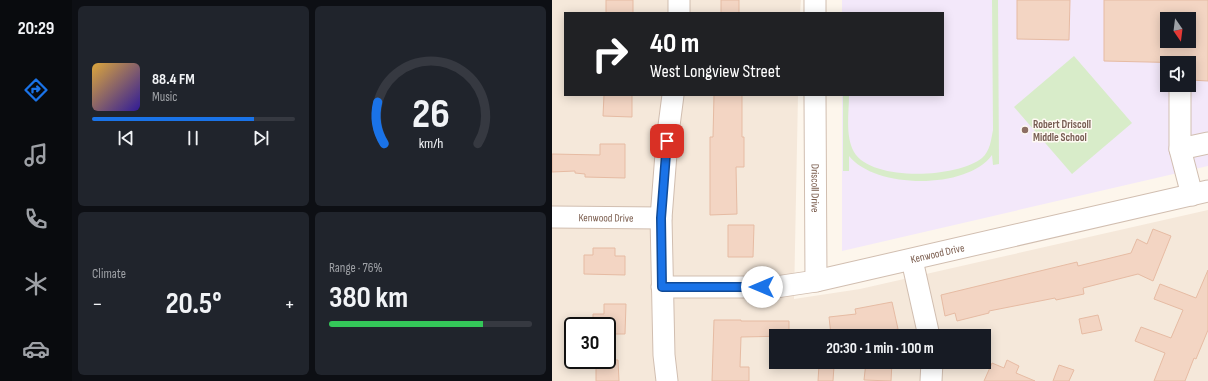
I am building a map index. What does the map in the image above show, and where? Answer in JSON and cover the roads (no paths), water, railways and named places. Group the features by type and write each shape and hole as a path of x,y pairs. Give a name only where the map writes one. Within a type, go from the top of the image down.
{"street":[{"path":"679,0 679,12"},
{"path":"815,0 815,12"},
{"path":"1180,92 1180,149 1200,193"},
{"path":"667,381 664,355 661,218 673,96"},
{"name":"Driscoll Drive","path":"815,96 816,281"},
{"path":"1180,149 1208,142"},
{"name":"Kenwood Drive","path":"662,287 776,287 816,281 1200,193"},
{"name":"Kenwood Drive","path":"552,217 661,218"},
{"path":"912,260 927,329"},
{"path":"931,381 932,369"}],"place":[{"name":"Robert Driscoll Middle School","path":"1025,130"}]}
